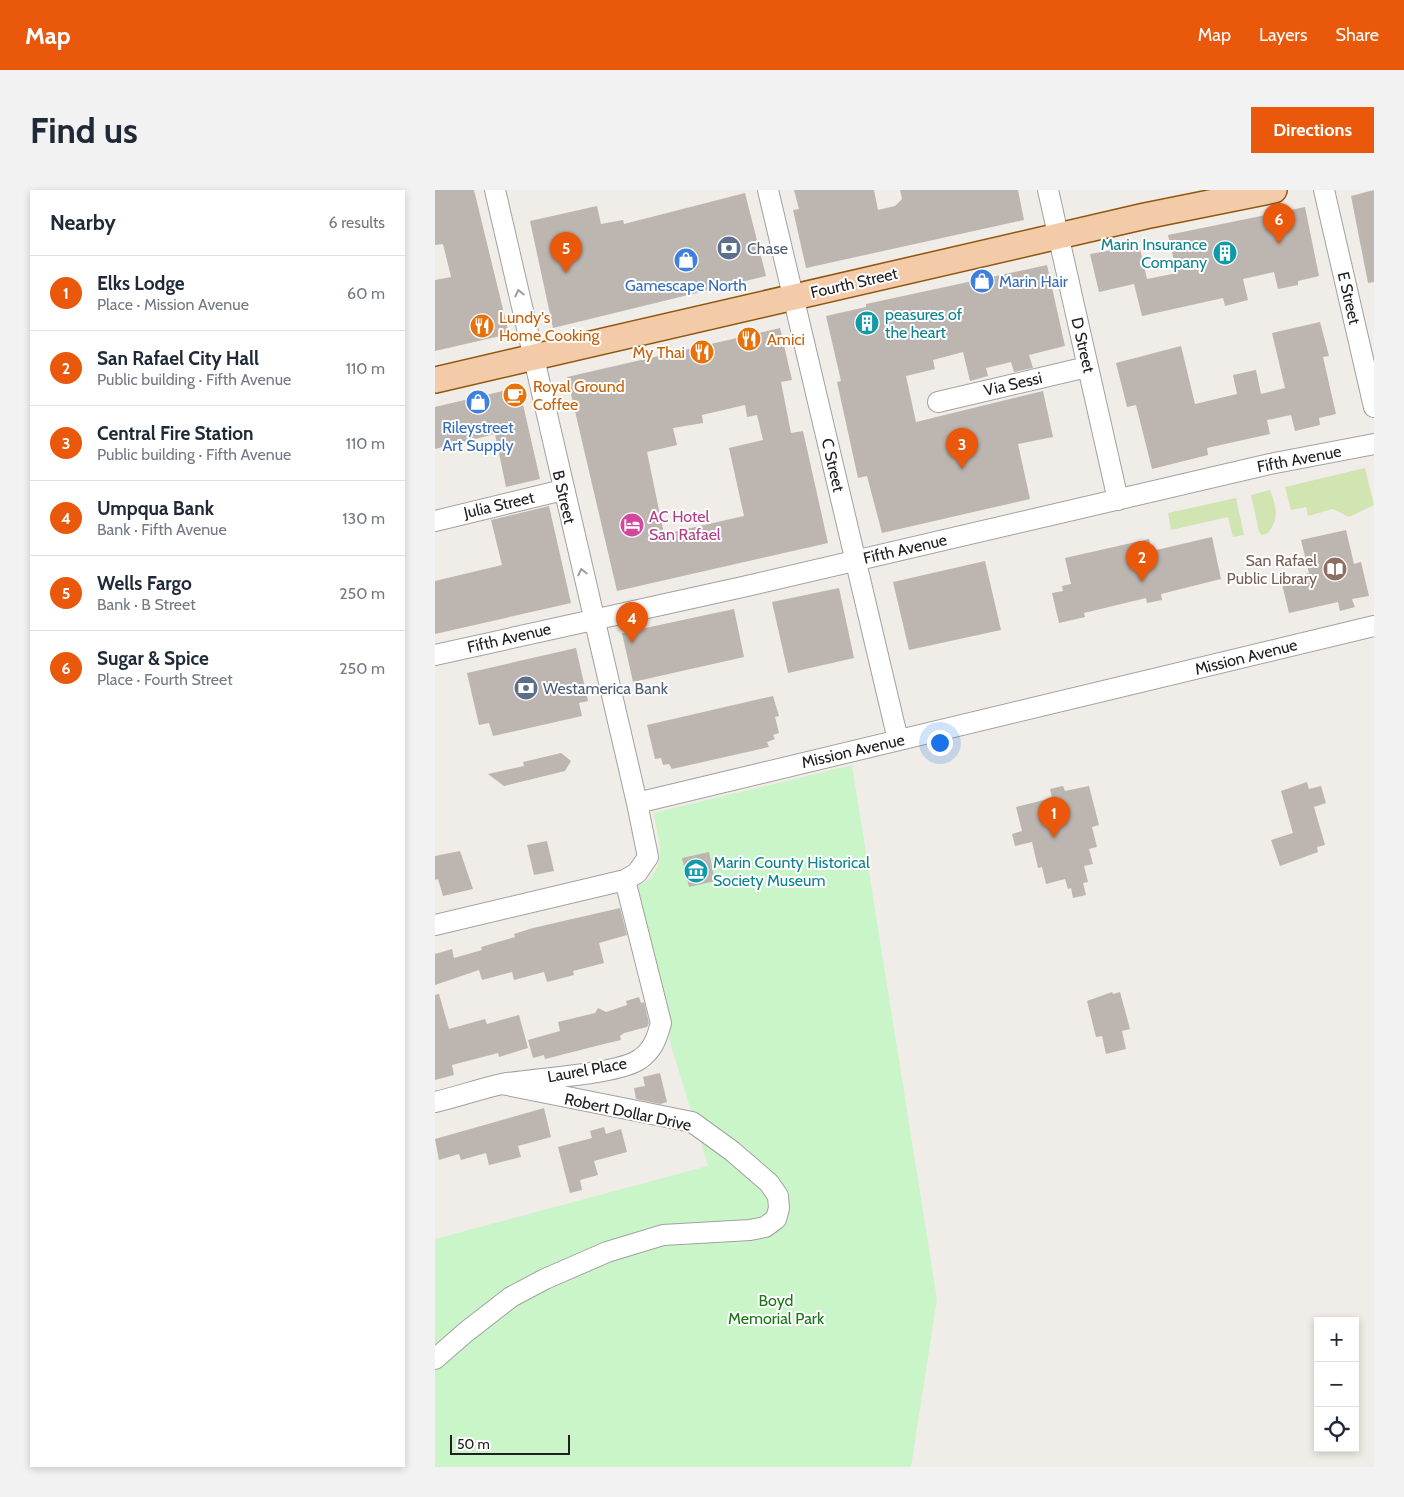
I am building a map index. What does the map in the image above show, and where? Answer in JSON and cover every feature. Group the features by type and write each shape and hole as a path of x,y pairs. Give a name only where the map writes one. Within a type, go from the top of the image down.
{"main road":[{"name":"Fourth Street","path":"435,380 1145,216 1274,190"}],"street":[{"name":"B Street","path":"495,190 637,803"},
{"name":"C Street","path":"768,190 898,740"},
{"name":"D Street","path":"1048,190 1118,500"},
{"name":"E Street","path":"1323,190 1374,407"},
{"name":"Via Sessi","path":"938,402 1087,367"},
{"name":"Fifth Avenue","path":"435,655 856,561 1277,463 1374,444"},
{"name":"Julia Street","path":"435,520 563,490"},
{"name":"Mission Avenue","path":"637,803 1374,626"},
{"path":"435,925 625,880 637,873 648,857 637,803"},
{"name":"Laurel Place","path":"435,1102 501,1084 619,1067 639,1060 650,1051 661,1024 625,880"},
{"name":"Robert Dollar Drive","path":"435,1359 466,1332 511,1298 545,1279 636,1242 663,1236 750,1230 765,1227 776,1218 779,1208 778,1196 769,1183 732,1151 693,1122 501,1084"}],"green space":[{"path":"1365,468 1374,505 1349,517 1333,509 1308,516 1306,507 1291,510 1285,487"},
{"path":"1270,490 1276,512 1272,528 1268,533 1262,535 1259,532 1251,495"},
{"path":"1236,498 1244,535 1233,537 1228,517 1171,530 1168,513"},
{"name":"Boyd Memorial Park","path":"852,765 937,1299 911,1467 435,1467 435,1239 708,1166 671,1046 665,1011 632,887 648,880 658,863 660,847 653,813"}],"building":[{"path":"435,190 474,190 509,334 435,351 435,280 451,277 443,244 435,245"},
{"path":"794,190 874,190 878,210 895,206 902,199 900,190 1018,190 1024,220 806,268 793,210 799,209"},
{"path":"1374,190 1374,282 1368,283 1351,196"},
{"path":"745,193 766,276 553,328 530,221 597,206 601,224 623,220 624,224"},
{"path":"1305,207 1319,276 1298,281 1298,285 1278,289 1274,272 1243,279 1248,300 1225,306 1223,298 1142,316 1134,284 1099,292 1090,254 1139,245 1147,279 1177,273 1168,235"},
{"path":"1047,265 1065,346 1029,355 1033,368 1014,372 1011,362 986,368 988,376 970,381 963,352 933,360 935,369 906,376 916,422 1043,391 1053,437 1018,444 1030,499 882,533 867,476 858,478 837,382 841,381 826,316 866,307 866,304"},
{"path":"1320,322 1329,356 1323,357 1336,414 1319,418 1320,425 1295,431 1291,415 1267,420 1270,434 1207,448 1208,455 1152,469 1136,405 1127,407 1116,363 1181,346 1195,404 1237,394 1233,375 1256,370 1261,394 1285,388 1272,333"},
{"path":"780,328 792,380 781,382 791,433 803,431 828,543 617,591 567,377","holes":["745,405 747,417 757,415 763,440 729,448 744,516 664,534 647,452 677,445 673,428 703,423 702,415"]},
{"path":"519,387 540,479 506,487 495,434 435,449 435,407"},
{"path":"549,506 571,603 435,634 435,581 502,565 491,520"},
{"name":"San Rafael Public Library","path":"1346,530 1354,564 1361,562 1369,596 1352,599 1355,607 1340,611 1338,602 1289,613 1281,580 1309,573 1301,540"},
{"path":"1212,537 1221,579 1161,594 1162,600 1147,603 1146,598 1084,613 1085,617 1059,623 1052,593 1063,591 1062,586 1071,584 1065,558 1149,539 1152,551"},
{"path":"985,561 1001,630 909,650 893,582"},
{"path":"839,588 854,658 788,673 772,602"},
{"path":"734,609 744,657 633,682 622,633"},
{"path":"576,648 588,701 579,703 582,716 493,736 489,723 479,725 467,673"},
{"path":"773,696 779,716 775,717 779,733 773,735 775,739 767,742 769,747 672,769 669,764 663,765 661,758 655,759 647,725"},
{"path":"561,753 571,761 565,771 504,786 488,774 524,766 523,762"},
{"path":"1307,782 1309,789 1321,786 1326,803 1314,807 1325,845 1317,847 1318,852 1280,866 1271,840 1293,833 1281,791"},
{"path":"1063,786 1065,791 1089,786 1099,825 1092,827 1097,847 1089,849 1093,864 1084,866 1088,882 1083,883 1086,895 1073,898 1071,888 1068,889 1065,879 1046,884 1042,867 1038,868 1032,842 1015,846 1012,834 1022,831 1016,807 1052,798 1050,789"},
{"path":"547,841 554,871 534,875 527,845"},
{"path":"460,851 473,889 443,896 438,879 435,880 435,856"},
{"path":"709,852 715,881 689,887 682,858"},
{"path":"620,908 627,935 599,943 604,963 573,971 574,975 547,982 544,972 514,980 512,972 482,980 479,970 435,985 435,954 452,949 454,958 482,950 481,947 515,937 514,934 533,928"},
{"path":"1112,992 1113,994 1120,992 1130,1029 1122,1031 1126,1049 1106,1054 1102,1036 1096,1037 1087,1001"},
{"path":"439,994 449,1029 485,1019 487,1024 519,1015 528,1048 499,1057 498,1053 452,1065 454,1075 435,1080 435,995"},
{"path":"639,997 641,1003 644,1002 649,1023 647,1027 624,1033 620,1036 621,1040 545,1059 544,1055 533,1058 528,1040 560,1031 558,1022 595,1013 598,1008 606,1012 627,1005 626,1001"},
{"path":"660,1073 667,1102 660,1104 636,1099 634,1088 645,1086 643,1077"},
{"path":"544,1108 551,1137 518,1146 521,1157 489,1165 486,1153 461,1160 459,1154 439,1160 435,1139"},
{"path":"604,1127 606,1134 621,1129 627,1152 594,1161 598,1175 580,1180 582,1190 570,1193 558,1147 592,1138 590,1131"}],"place":[{"name":"Sugar & Spice","path":"1279,244"},
{"name":"Chase","path":"729,248"},
{"name":"Marin Insurance Company","path":"1225,253"},
{"name":"Gamescape North","path":"686,260"},
{"name":"Wells Fargo","path":"566,273"},
{"name":"Marin Hair","path":"982,281"},
{"name":"peasures of the heart","path":"867,323"},
{"name":"Lundy's Home Cooking","path":"482,326"},
{"name":"Amici","path":"749,339"},
{"name":"My Thai","path":"702,352"},
{"name":"Royal Ground Coffee","path":"515,395"},
{"name":"Rileystreet Art Supply","path":"478,402"},
{"name":"Central Fire Station","path":"962,469"},
{"name":"AC Hotel San Rafael","path":"632,525"},
{"name":"San Rafael Public Library","path":"1335,569"},
{"name":"San Rafael City Hall","path":"1142,582"},
{"name":"Umpqua Bank","path":"632,643"},
{"name":"Westamerica Bank","path":"526,688"},
{"name":"Elks Lodge","path":"1054,838"},
{"name":"Marin County Historical Society Museum","path":"696,871"}]}
